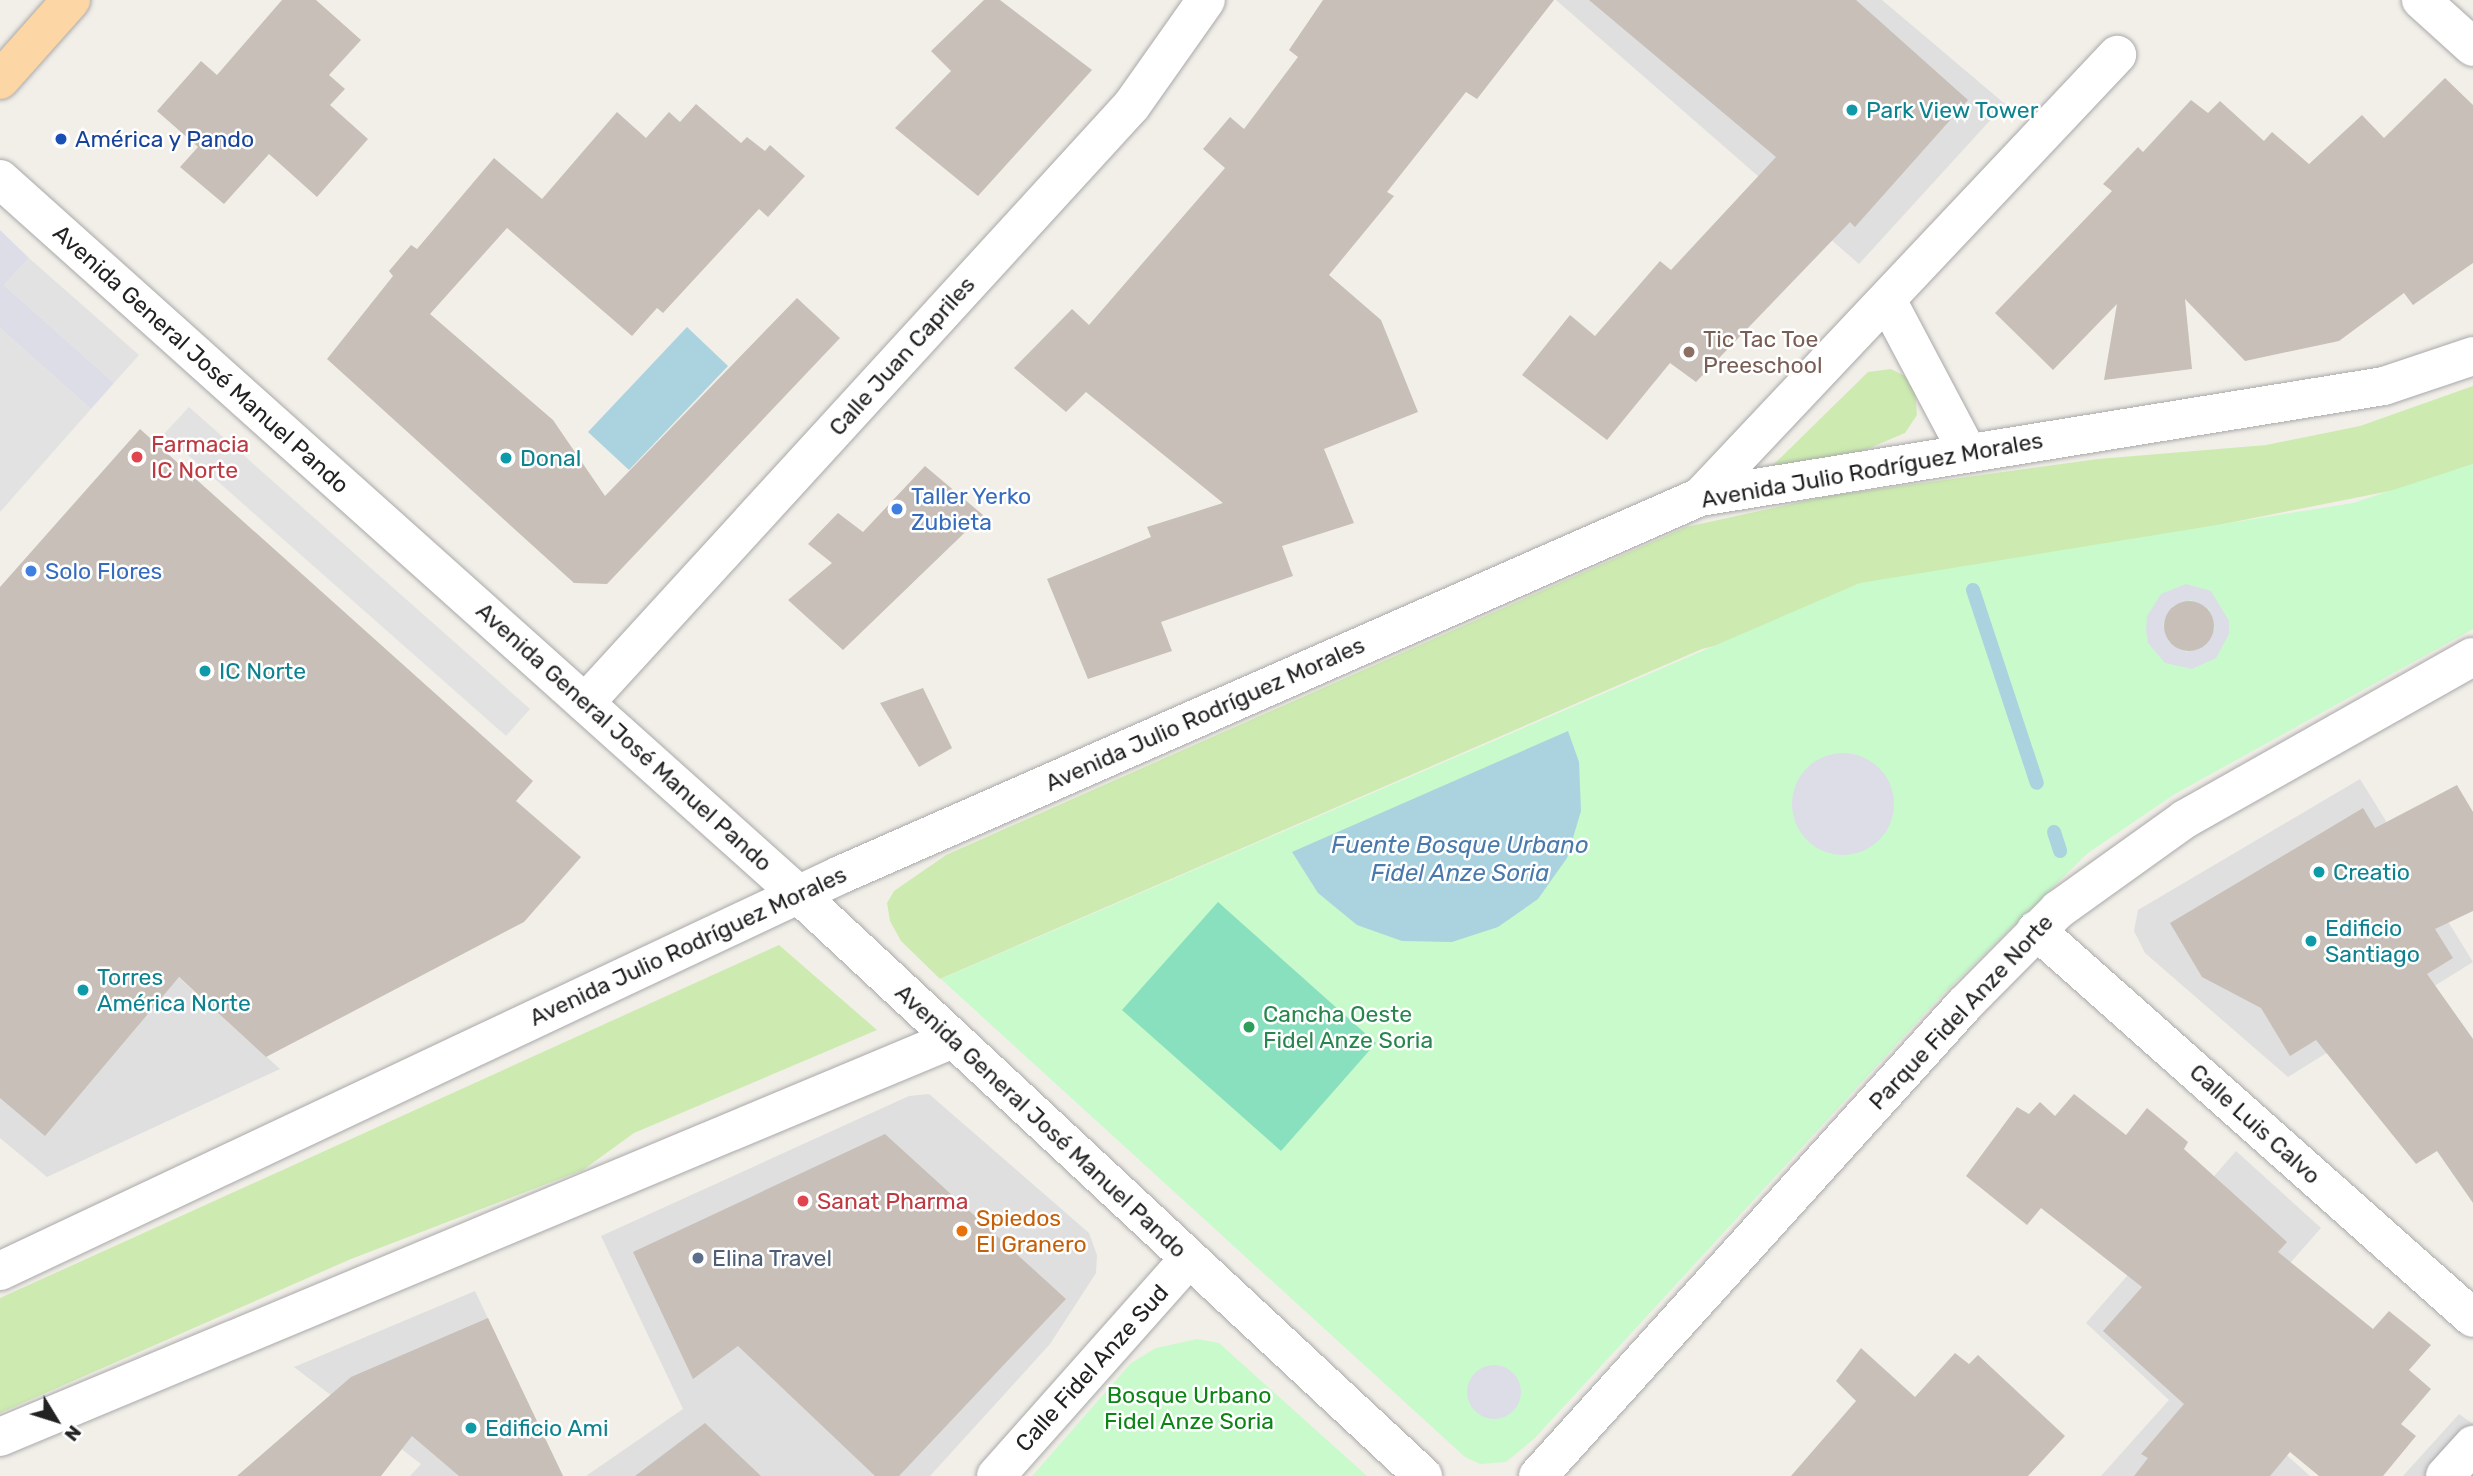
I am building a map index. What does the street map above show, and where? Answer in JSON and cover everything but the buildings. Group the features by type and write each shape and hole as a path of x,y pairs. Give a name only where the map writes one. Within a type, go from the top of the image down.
{"main road":[{"path":"0,80 71,0"}],"street":[{"name":"Calle Juan Capriles","path":"585,703 1132,105 1206,0"},
{"path":"2421,0 2473,47"},
{"path":"1700,497 2117,55"},
{"name":"Avenida General José Manuel Pando","path":"0,179 798,894 1423,1476"},
{"path":"1887,300 1968,453"},
{"name":"Avenida Julio Rodríguez Morales","path":"0,1270 798,894 1700,497 2384,386 2473,356"},
{"name":"Parque Fidel Anze Norte","path":"1538,1476 2036,930 2113,868 2185,820 2473,657"},
{"name":"Calle Luis Calvo","path":"2036,930 2473,1318"},
{"path":"0,1437 953,1039"},
{"name":"Calle Fidel Anze Sud","path":"996,1476 1188,1260"},
{"path":"2445,1476 2473,1445"}],"shaded area":[{"name":"Park View Tower","path":"1556,0 1882,0 2005,104 1859,264"},
{"path":"0,230 29,258 4,285 114,383 91,409 0,328"},
{"path":"29,258 139,355 114,383 4,285"},
{"path":"0,328 91,409 0,512"},
{"path":"189,407 530,709 506,736 164,434"},
{"path":"2186,584 2211,591 2229,621 2229,634 2216,658 2192,669 2165,663 2148,643 2146,630 2147,616 2161,594","holes":["2191,600 2209,609 2215,629 2205,646 2186,652 2169,642 2163,624 2173,606"]},
{"path":"1843,753 1862,757 1879,768 1890,785 1894,804 1890,823 1879,840 1862,851 1843,855 1824,851 1807,840 1796,823 1792,804 1796,785 1807,768 1824,757"},
{"name":"Edificio Santiago","path":"2360,779 2473,962 2288,1077 2145,953 2134,931 2138,910"},
{"name":"Torres América Norte","path":"0,816 280,1069 47,1177 0,1138"},
{"path":"929,1094 1089,1233 1097,1255 1096,1273 1050,1344 930,1476 586,1476 683,1409 601,1236 909,1096"},
{"path":"2236,1151 2321,1228 2194,1372 2310,1476 2101,1476 2169,1400 2086,1323"},
{"name":"Edificio Ami","path":"475,1291 563,1476 410,1476 421,1464 294,1367"},
{"path":"1494,1365 1513,1373 1521,1392 1513,1411 1494,1419 1475,1411 1467,1392 1475,1373"},
{"path":"2459,1414 2473,1424 2473,1476 2403,1476"}],"green space":[{"path":"1891,369 1905,376 1915,392 1917,415 1905,433 1827,466 1771,467 1868,372"},
{"path":"2473,386 2473,464 2400,489 2193,530 1702,649 940,979 901,941 890,921 887,903 894,891 946,855 1686,527 1828,496 2098,459 2266,445 2360,426"},
{"path":"2473,464 2473,629 2175,794 2088,853 1940,997 1535,1438 1506,1462 1480,1464 1465,1457 941,979 1860,583 2353,503"},
{"name":"Cancha Oeste Fidel Anze Soria","path":"1218,902 1376,1043 1281,1151 1122,1010"},
{"path":"779,945 877,1030 634,1133 583,1170 351,1259 0,1413 0,1298"},
{"name":"Bosque Urbano Fidel Anze Soria","path":"1197,1339 1219,1343 1367,1476 1032,1476 1131,1363 1156,1348"}],"water":[{"path":"687,327 728,366 629,470 588,432"},
{"name":"Fuente Bosque Urbano Fidel Anze Soria","path":"1568,731 1579,762 1581,811 1567,858 1538,899 1498,927 1452,942 1402,941 1357,925 1318,893 1292,852"}],"waterway":[{"path":"1973,590 2037,783"},
{"path":"2054,832 2060,851"}],"place":[{"name":"Park View Tower","path":"1852,110"},
{"name":"América y Pando","path":"61,139"},
{"name":"Tic Tac Toe Preeschool","path":"1689,352"},
{"name":"Farmacia IC Norte","path":"137,457"},
{"name":"Donal","path":"506,458"},
{"name":"Taller Yerko Zubieta","path":"897,509"},
{"name":"Solo Flores","path":"31,571"},
{"name":"IC Norte","path":"205,671"},
{"name":"Creatio","path":"2319,872"},
{"name":"Edificio Santiago","path":"2311,941"},
{"name":"Torres América Norte","path":"83,990"},
{"name":"Cancha Oeste Fidel Anze Soria","path":"1249,1027"},
{"name":"Sanat Pharma","path":"803,1201"},
{"name":"Spiedos El Granero","path":"962,1231"},
{"name":"Elina Travel","path":"698,1258"},
{"name":"Edificio Ami","path":"471,1428"}]}
